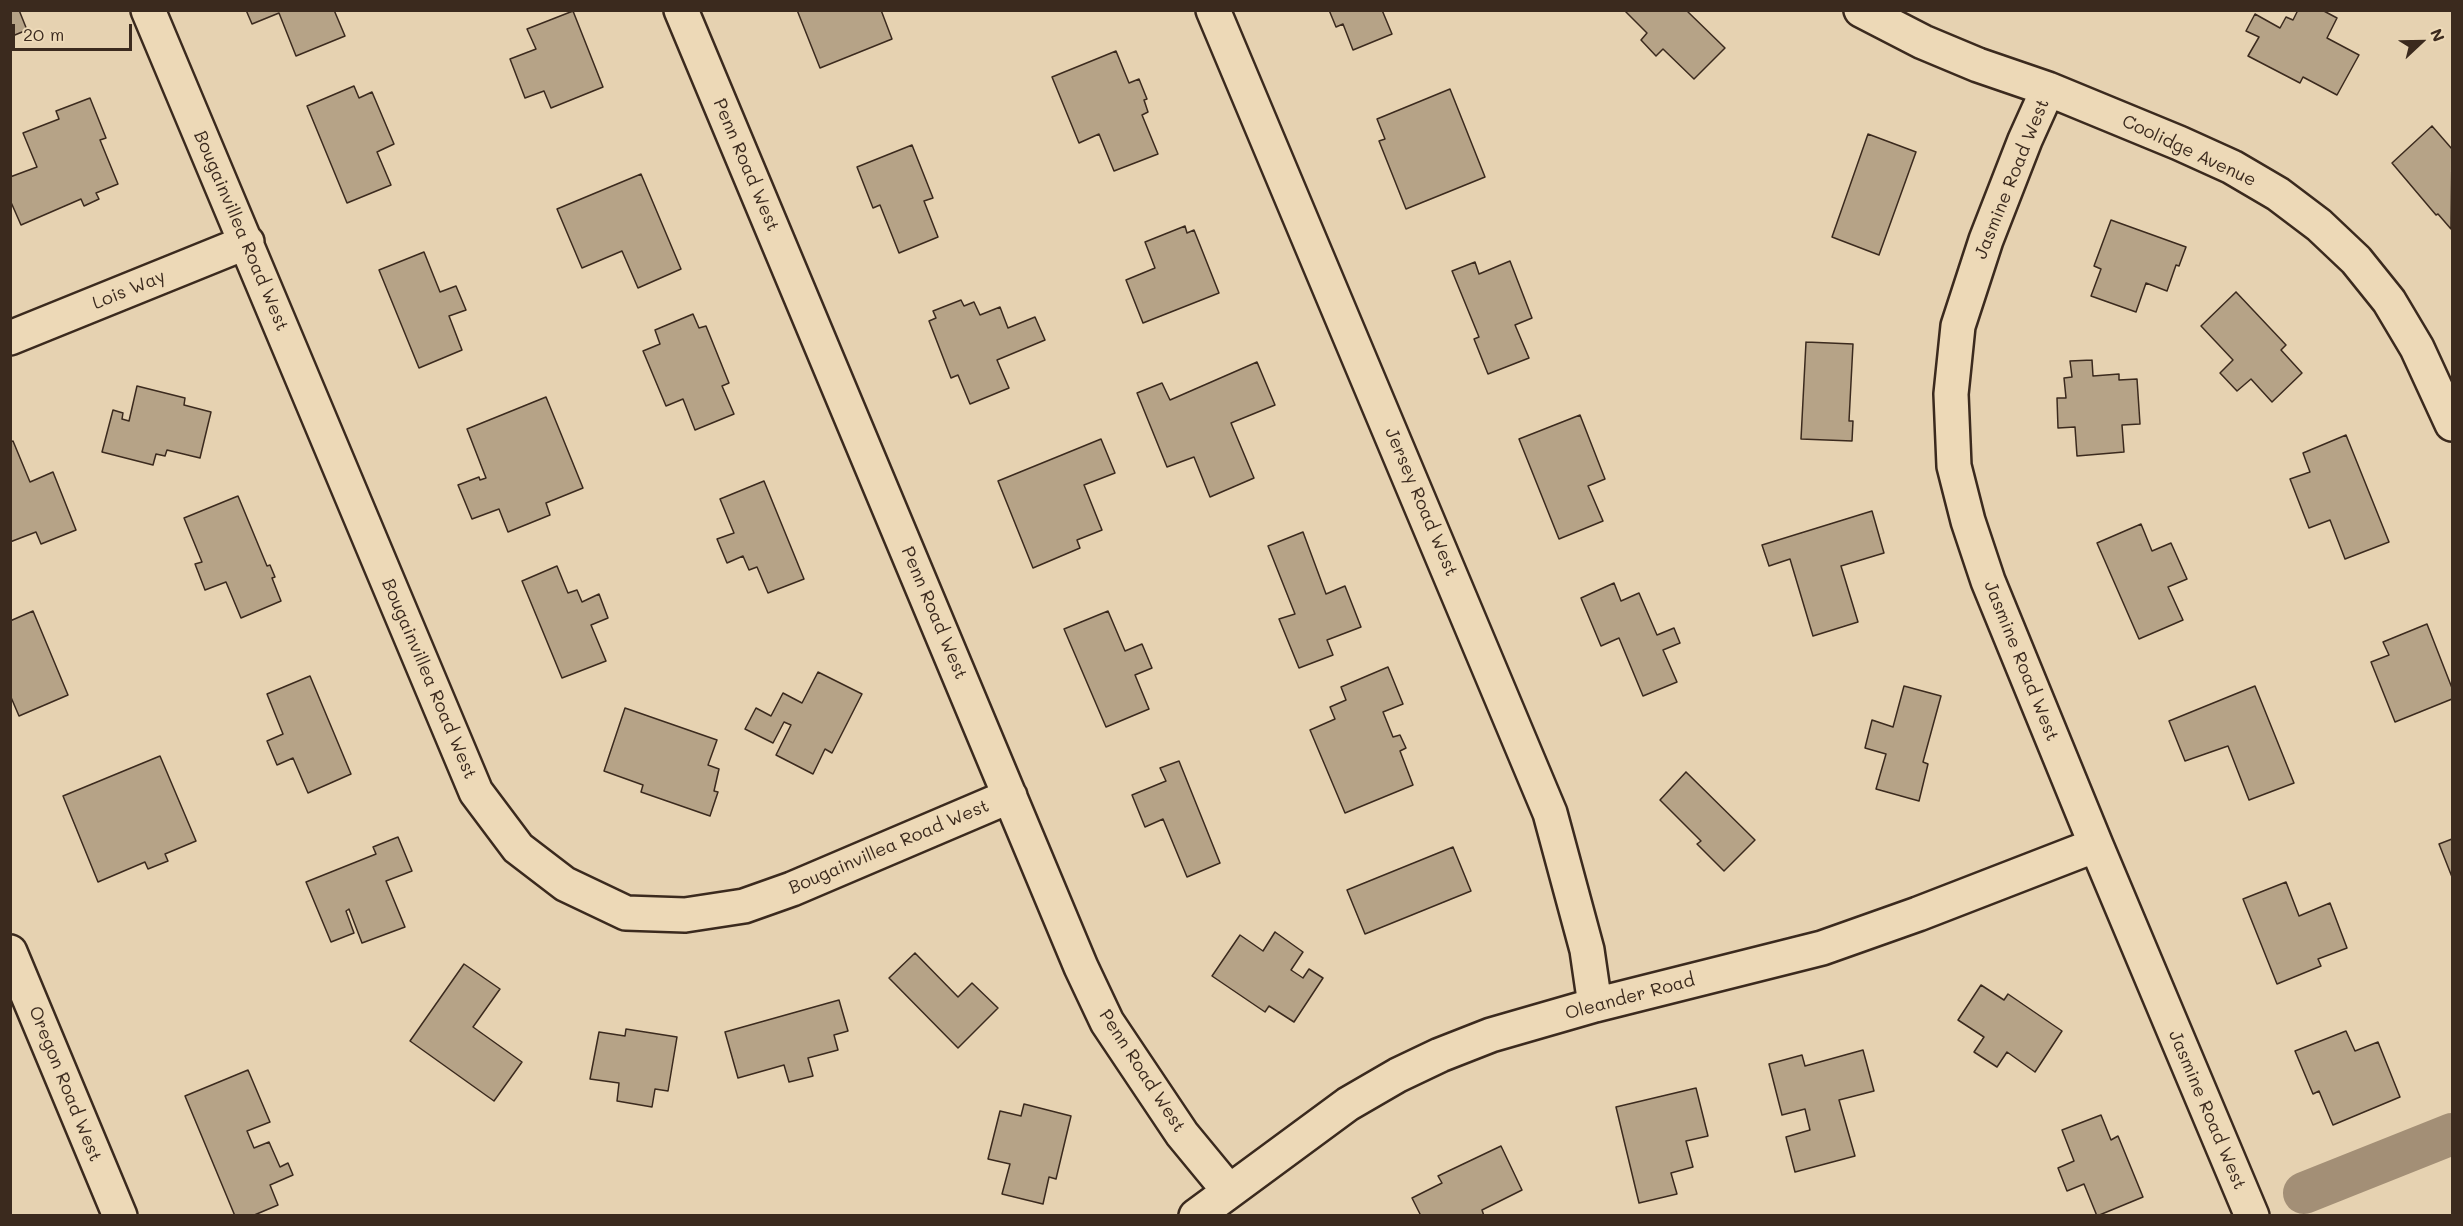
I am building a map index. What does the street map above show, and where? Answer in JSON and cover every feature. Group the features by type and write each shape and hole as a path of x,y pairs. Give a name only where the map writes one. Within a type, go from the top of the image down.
{"street":[{"name":"Bougainvillea Road West","path":"148,10 476,792 518,848 565,884 626,913 685,915 744,906 792,889 1011,796"},
{"name":"Penn Road West","path":"681,10 1081,968 1107,1022 1182,1134 1229,1191"},
{"name":"Jersey Road West","path":"1213,10 1550,813 1587,950 1595,1005"},
{"name":"Coolidge Avenue","path":"1861,10 1923,42 1978,65 2048,89 2232,167 2278,194 2319,225 2356,260 2389,301 2417,348 2452,424"},
{"name":"Jasmine Road West","path":"2048,89 2025,140 1986,240 1958,326 1951,394 1954,466 1968,521 1988,581 2252,1215"},
{"name":"Lois Way","path":"10,338 247,242"},
{"name":"Oleander Road","path":"1197,1215 1348,1104 1398,1075 1440,1055 1491,1035 1595,1005 1822,948 1918,914 2096,845"},
{"name":"Oregon Road West","path":"10,952 120,1215"}],"building":[{"path":"10,10 19,10 27,30 10,37"},
{"path":"246,10 334,10 345,36 296,56 279,13 252,24"},
{"path":"797,10 881,10 892,39 820,68"},
{"path":"1329,10 1382,10 1392,34 1353,50 1343,24 1336,27"},
{"path":"1624,10 1686,10 1725,48 1694,79 1663,49 1656,56 1641,40 1647,33"},
{"path":"2298,10 2322,10 2337,18 2327,38 2359,55 2337,95 2303,77 2300,83 2248,56 2259,37 2246,31 2255,14 2280,28 2286,17 2293,20"},
{"path":"573,11 603,87 551,108 544,91 525,98 510,59 536,49 527,29"},
{"path":"1116,51 1129,83 1139,79 1147,99 1144,100 1148,112 1142,115 1158,154 1114,171 1099,134 1079,143 1052,77"},
{"path":"354,86 359,98 372,92 394,144 377,152 391,185 347,203 307,106"},
{"path":"1450,89 1485,177 1406,209 1379,141 1385,139 1377,119"},
{"path":"90,98 106,138 100,140 118,184 96,193 99,199 84,206 81,199 21,225 10,200 10,177 37,167 23,133 59,119 56,111"},
{"path":"2432,126 2452,149 2451,229 2438,214 2436,215 2392,163"},
{"path":"1868,134 1916,152 1879,255 1832,237"},
{"path":"912,145 933,198 924,201 938,237 899,253 880,205 873,208 857,167"},
{"path":"641,174 681,269 638,288 622,251 582,268 557,209"},
{"path":"2111,220 2186,247 2179,266 2176,265 2167,291 2146,283 2136,312 2091,296 2101,269 2094,266"},
{"path":"1185,226 1187,233 1194,230 1219,293 1143,323 1126,280 1155,268 1145,242"},
{"path":"424,252 440,292 456,286 466,310 449,316 462,350 419,368 379,270"},
{"path":"1510,261 1532,318 1515,325 1529,358 1488,374 1474,339 1479,337 1452,271 1475,262 1479,274"},
{"path":"2236,292 2286,345 2281,350 2302,373 2272,402 2251,379 2237,391 2220,373 2233,360 2201,326"},
{"path":"961,300 964,306 974,302 980,315 1000,307 1008,328 1035,317 1045,340 997,360 1009,388 970,404 958,375 951,378 929,321 936,318 933,311"},
{"path":"693,314 699,328 706,326 729,383 722,386 734,414 695,430 683,399 666,406 643,351 660,344 655,330"},
{"path":"1806,342 1853,344 1849,421 1853,421 1852,441 1801,439"},
{"path":"2092,360 2093,376 2119,374 2119,380 2137,379 2140,424 2122,425 2124,452 2077,456 2075,427 2058,428 2057,398 2066,398 2064,378 2072,377 2070,361"},
{"path":"1257,362 1275,405 1231,423 1254,478 1210,497 1194,457 1167,467 1137,393 1162,383 1170,400"},
{"path":"137,386 185,398 184,405 211,412 200,458 167,450 165,456 156,454 153,465 102,452 113,410 123,413 122,419 129,421"},
{"path":"546,397 583,488 546,503 550,515 508,532 499,509 472,519 458,485 479,477 480,480 486,478 467,429"},
{"path":"1580,415 1605,479 1588,486 1603,521 1559,539 1519,439"},
{"path":"2346,435 2389,542 2345,559 2330,520 2309,528 2290,479 2310,472 2303,453"},
{"path":"1101,439 1115,473 1084,485 1102,530 1077,540 1080,548 1033,568 998,481"},
{"path":"13,441 30,482 53,472 76,530 41,544 36,532 10,542 10,442"},
{"path":"764,481 804,579 768,593 757,567 749,570 743,556 727,563 717,539 734,533 720,499"},
{"path":"238,496 267,566 270,565 275,577 272,578 281,601 241,618 226,582 205,590 195,564 202,562 184,518"},
{"path":"1872,511 1884,553 1841,566 1858,622 1813,636 1790,559 1769,566 1762,545"},
{"path":"2141,524 2152,551 2171,543 2187,579 2168,587 2183,620 2139,639 2097,543"},
{"path":"1303,532 1326,594 1345,586 1361,627 1327,640 1333,655 1299,668 1279,619 1295,614 1268,546"},
{"path":"557,566 568,593 577,590 582,602 599,594 608,618 591,625 606,661 562,678 522,581"},
{"path":"1614,583 1621,601 1639,593 1657,635 1674,628 1680,643 1663,650 1677,682 1643,696 1619,638 1601,646 1581,598"},
{"path":"33,611 68,695 19,716 10,695 10,621"},
{"path":"1108,611 1125,651 1142,644 1152,668 1135,675 1149,709 1106,727 1064,629"},
{"path":"2427,624 2452,688 2452,699 2395,722 2371,662 2389,655 2383,642"},
{"path":"1388,667 1403,704 1383,712 1393,737 1400,735 1406,748 1400,751 1413,785 1345,813 1310,730 1335,719 1330,707 1346,700 1341,687"},
{"path":"818,672 862,694 832,753 825,749 813,774 776,755 791,725 784,722 773,743 745,729 756,708 771,716 783,693 802,703"},
{"path":"310,676 351,774 308,793 293,758 277,765 267,741 283,734 267,694"},
{"path":"1904,686 1941,696 1923,762 1928,764 1919,801 1876,789 1886,754 1865,748 1872,720 1893,727"},
{"path":"2255,686 2294,783 2249,800 2228,746 2185,761 2169,721"},
{"path":"625,708 717,740 708,765 719,769 714,791 718,792 710,816 641,792 643,785 604,771"},
{"path":"160,756 196,841 165,854 168,861 148,869 145,862 98,882 63,796"},
{"path":"1179,761 1220,863 1187,877 1163,819 1145,827 1132,795 1166,781 1160,768"},
{"path":"1686,772 1755,840 1724,871 1697,844 1701,841 1660,800"},
{"path":"398,837 412,871 386,881 405,927 362,943 349,909 346,911 354,933 331,942 306,882 376,854 373,847"},
{"path":"2452,839 2452,877 2439,844"},
{"path":"1453,847 1471,891 1365,934 1347,890"},
{"path":"2286,882 2299,916 2330,903 2347,948 2318,959 2321,966 2277,984 2243,899"},
{"path":"1275,932 1303,952 1291,970 1303,978 1309,969 1323,978 1294,1022 1269,1006 1265,1012 1212,976 1240,935 1263,951"},
{"path":"915,953 958,997 972,983 998,1008 958,1048 889,978"},
{"path":"464,964 500,989 473,1027 522,1062 494,1101 410,1041"},
{"path":"1981,985 2004,1000 2008,994 2062,1031 2035,1072 2007,1052 1997,1067 1974,1052 1984,1037 1958,1020"},
{"path":"839,1000 848,1031 834,1035 838,1050 808,1058 813,1076 789,1082 784,1065 738,1078 725,1032"},
{"path":"626,1029 677,1037 668,1091 655,1089 652,1107 617,1101 619,1083 590,1079 599,1032 625,1036"},
{"path":"2346,1031 2355,1051 2378,1042 2400,1097 2333,1125 2319,1091 2313,1094 2295,1051"},
{"path":"1863,1050 1874,1091 1839,1100 1855,1156 1795,1172 1786,1137 1810,1130 1805,1109 1782,1115 1769,1064 1802,1055 1805,1066"},
{"path":"248,1070 270,1122 247,1131 254,1148 269,1142 280,1167 288,1163 293,1175 270,1185 278,1205 252,1216 235,1216 185,1096"},
{"path":"1696,1088 1708,1136 1686,1141 1693,1167 1671,1173 1677,1194 1639,1203 1616,1107"},
{"path":"1024,1104 1071,1116 1056,1179 1049,1177 1043,1204 1002,1194 1010,1164 988,1159 1000,1111 1021,1116"},
{"path":"2101,1115 2111,1140 2118,1136 2143,1197 2097,1216 2084,1184 2067,1191 2058,1168 2074,1161 2062,1130"},
{"path":"1501,1146 1522,1190 1482,1210 1484,1216 1421,1216 1412,1198 1442,1183 1438,1176"}],"waterway":[{"path":"2304,1193 2452,1134"}]}
